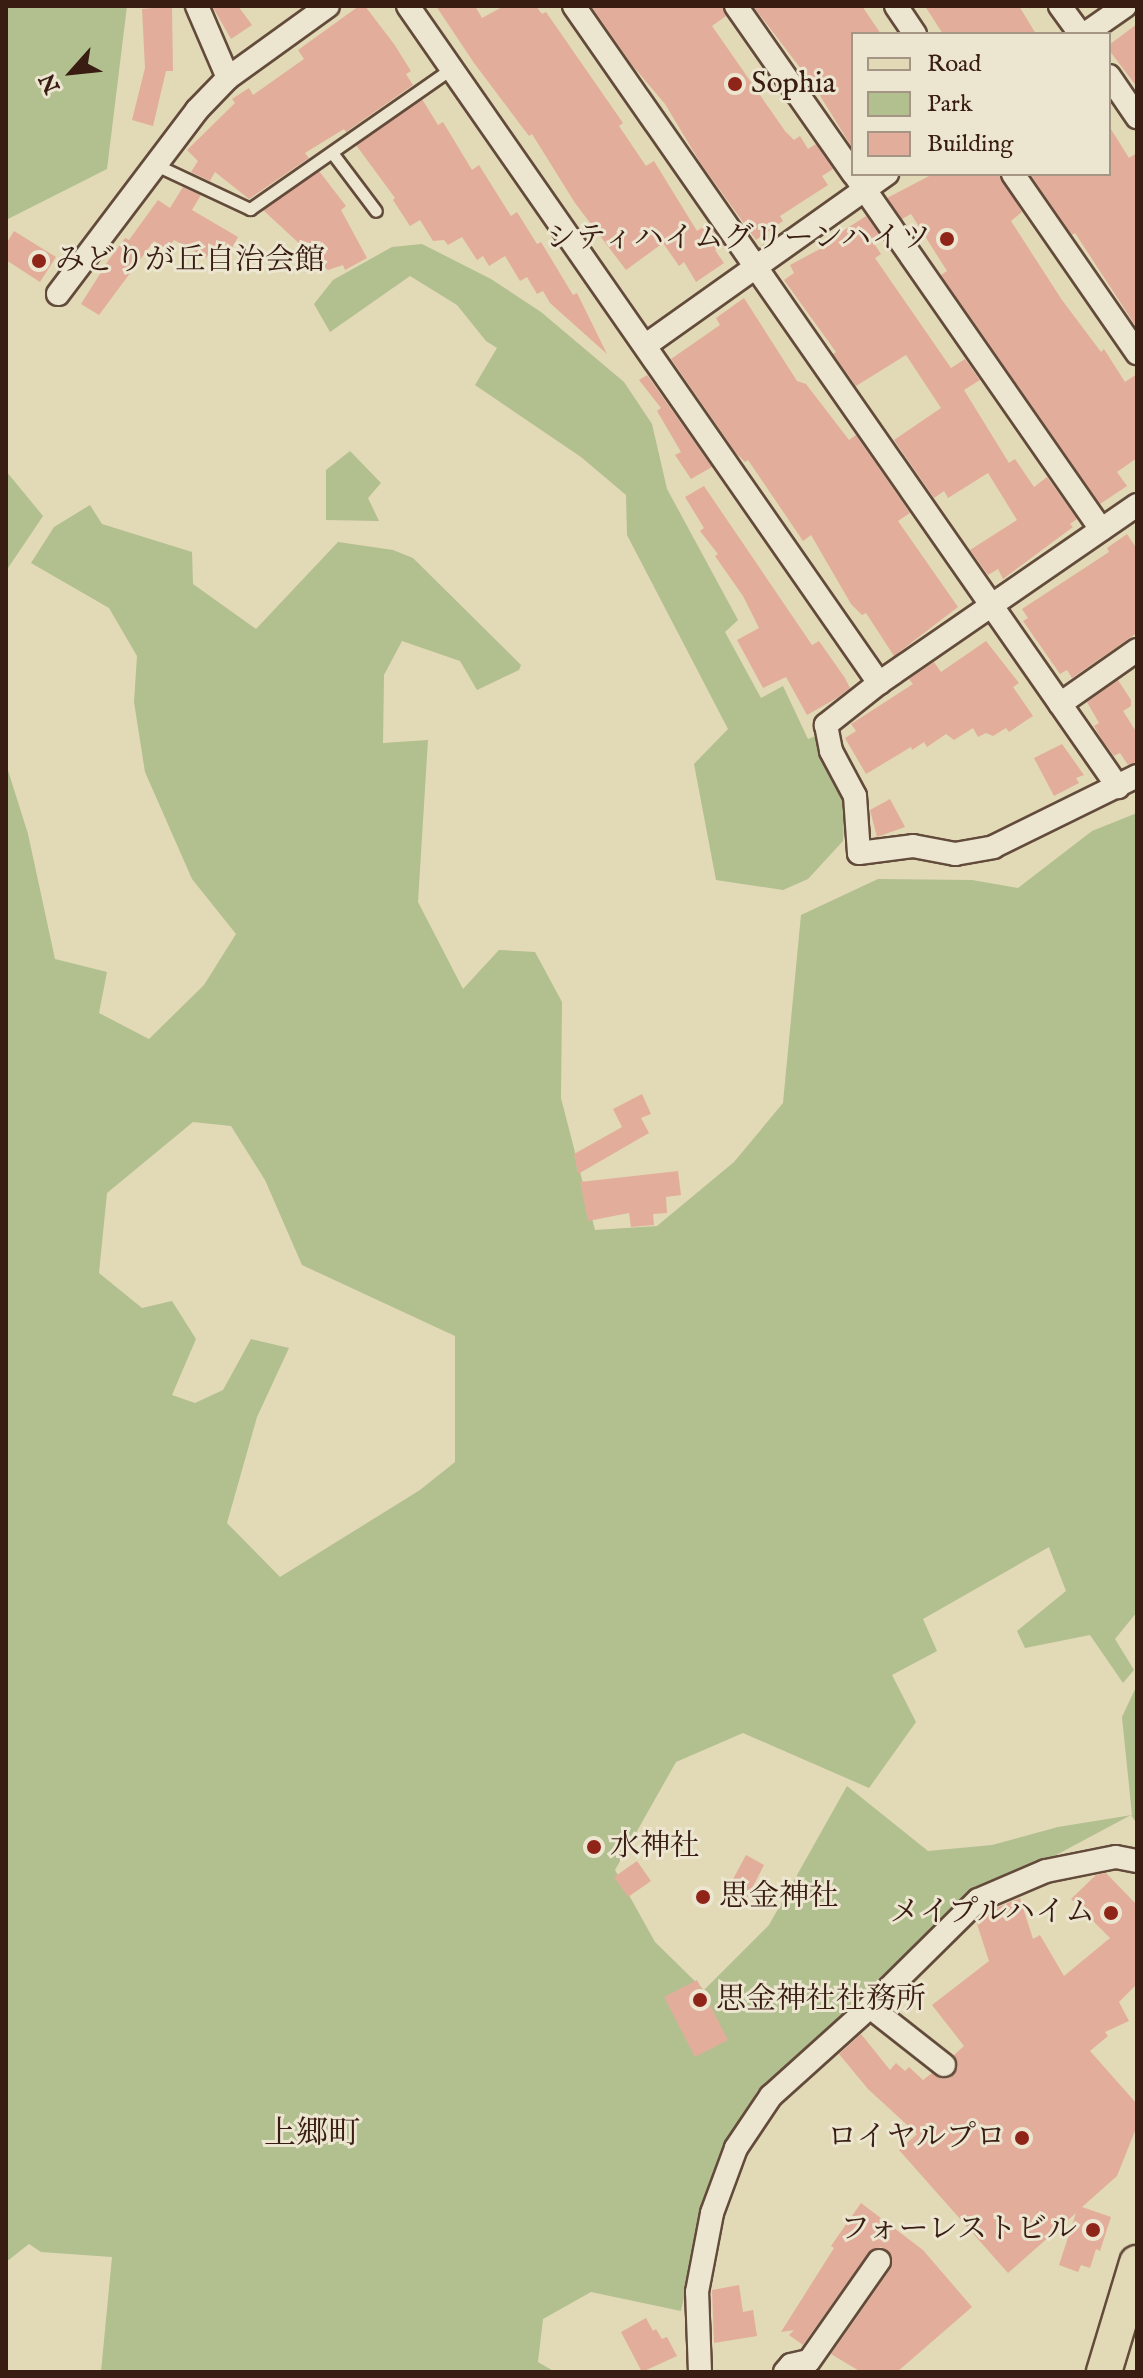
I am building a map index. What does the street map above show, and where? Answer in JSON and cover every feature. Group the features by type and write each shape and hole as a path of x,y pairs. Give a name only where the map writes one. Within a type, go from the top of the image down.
{"main road":[{"path":"1104,2372 1137,2263"}],"street":[{"path":"197,6 228,78"},
{"path":"58,294 197,110 228,78 328,6"},
{"path":"408,6 879,683"},
{"path":"574,6 756,267 992,606 1060,704 1127,782 993,847 955,854 913,846 859,853 855,796 831,751 826,725 879,683 992,606 1137,505"},
{"path":"736,6 851,170"},
{"path":"896,6 914,32"},
{"path":"1060,6 1080,32"},
{"path":"1085,32 1125,6"},
{"path":"1111,79 1137,117"},
{"path":"1014,176 1137,353"},
{"path":"646,345 756,267 857,179 1101,530"},
{"path":"1060,704 1137,650"},
{"path":"700,2372 697,2292 712,2213 736,2148 771,2096 870,2007 978,1900 1046,1871 1116,1857 1137,1861"},
{"path":"870,2007 944,2065"},
{"path":"785,2372 791,2365 809,2361 879,2261"}],"lane":[{"path":"156,165 250,209 333,154 452,68"},
{"path":"333,154 376,211"}],"green space":[{"path":"6,6 127,6 107,169 6,220"},
{"path":"422,244 491,279 541,312 624,382 652,424 667,489 738,620 725,632 761,698 783,686 808,739 818,735 846,789 843,841 808,879 783,890 716,880 694,764 728,729 627,535 626,495 581,457 475,385 497,348 486,341 457,305 410,276 330,332 314,304 333,280 392,247"},
{"path":"350,451 381,483 368,498 379,521 326,520 326,470"},
{"path":"6,471 43,516 6,571"},
{"path":"90,505 102,524 192,552 193,584 256,629 338,542 393,550 413,558 521,665 519,670 477,690 460,661 402,641 384,675 383,743 428,740 418,902 463,989 499,950 535,952 562,1002 561,1098 595,1230 657,1226 734,1162 783,1103 801,915 878,879 972,880 1018,888 1092,831 1137,813 1137,1612 1115,1639 1134,1670 1123,1683 1090,1635 1025,1648 1017,1631 1066,1591 1049,1547 923,1619 937,1651 892,1675 916,1722 869,1788 743,1733 676,1762 615,1870 655,1942 704,1990 769,1925 847,1786 928,1851 992,1845 1058,1827 1131,1815 1030,1869 757,2091 713,2172 681,2311 591,2292 543,2319 538,2362 555,2372 101,2372 112,2257 41,2252 29,2244 6,2262 6,764 28,834 55,959 107,972 99,1013 149,1039 204,985 236,934 192,879 145,772 134,702 137,656 109,608 31,563 54,527","holes":["193,1122 231,1126 265,1180 302,1265 455,1336 455,1462 420,1490 280,1577 227,1523 257,1417 289,1348 251,1339 223,1390 195,1403 172,1395 196,1339 172,1301 142,1308 99,1273 107,1193"]},
{"path":"1137,1685 1137,1824 1131,1815 1122,1717"}],"building":[{"path":"172,6 173,71 166,71 153,126 132,120 145,68 142,9"},
{"path":"212,6 238,6 252,25 231,39"},
{"path":"359,6 365,6 394,44 411,71 406,74 413,85 346,132 344,129 305,153 309,158 249,199 215,172 210,181 191,172 198,161 187,150 235,103 232,99 249,88 253,95 304,59 298,50"},
{"path":"436,6 475,6 482,18 504,6 536,6 542,14 546,12 623,123 619,126 646,166 654,161 697,231 708,224 724,245 715,250 724,263 696,282 684,262 679,266 663,243 626,270 575,203 532,134 529,136 474,63"},
{"path":"591,6 722,6 726,16 712,26 785,131 794,140 800,136 808,149 816,144 833,169 822,176 828,185 780,216 783,221 756,240 701,164 665,104 632,65"},
{"path":"753,6 862,6 880,32 851,32 851,146 814,86"},
{"path":"925,6 1019,6 1035,32 942,32"},
{"path":"1137,24 1137,87 1111,53 1111,44"},
{"path":"422,99 438,125 443,122 472,170 479,165 511,216 517,212 537,244 541,242 573,295 577,293 607,354 550,303 543,291 537,294 527,277 520,281 505,256 489,266 483,256 477,260 462,237 448,245 444,240 433,241 420,220 410,226 393,200 395,198 356,145"},
{"path":"1111,129 1129,158 1137,153 1137,328 1075,233 1072,235 1031,176 1111,176"},
{"path":"319,171 346,206 341,210 367,258 345,270 343,265 328,270 263,210"},
{"path":"929,176 1000,176 1022,212 1011,221 1062,300 1101,352 1104,349 1125,382 1137,374 1137,458 1117,472 1127,486 1100,504 941,275 947,271 911,214 902,219 887,198"},
{"path":"183,187 201,195 192,210 238,237 228,255 218,249 214,256 209,253 206,258 174,240 167,250 154,241 99,315 81,304 125,238 129,240 158,200 170,208"},
{"path":"866,216 879,234 871,239 881,254 875,258 951,368 965,359 980,380 964,390 1009,463 1015,459 1034,487 1047,477 1077,519 1070,524 1073,527 1003,579 998,569 988,575 970,550 1017,520 988,473 948,498 944,491 934,498 894,440 941,408 906,355 856,386 833,354 836,352 784,280 794,273 790,265 831,243 829,240"},
{"path":"14,231 56,257 40,282 6,260 6,244"},
{"path":"744,298 797,381 806,384 849,440 856,435 910,513 898,521 958,607 894,656 866,613 862,615 851,604 811,535 803,541 748,460 745,462 736,453 671,359 720,325 716,318"},
{"path":"647,375 712,467 691,479 675,455 681,452 657,411 661,408 639,380"},
{"path":"704,486 812,645 819,641 850,688 807,715 786,677 763,688 737,640 759,628 743,596 715,556 718,554 700,531 704,528 685,497"},
{"path":"1127,534 1137,549 1137,633 1072,678 1067,670 1060,674 1023,621 1028,618 1022,609 1109,552 1107,548"},
{"path":"986,641 1019,683 1013,687 1033,716 1009,732 1006,728 993,736 986,733 978,737 973,728 954,740 946,734 927,747 924,742 912,750 911,747 866,774 845,738 856,731 851,724 913,684 909,679 934,662 941,672"},
{"path":"1118,680 1131,700 1131,706 1123,711 1137,733 1137,762 1128,765 1120,753 1114,756 1102,740 1094,726 1099,723 1087,702"},
{"path":"1062,744 1084,775 1076,778 1079,783 1054,796 1034,758"},
{"path":"890,799 905,827 877,837 870,810"},
{"path":"642,1094 651,1114 641,1118 649,1133 578,1174 574,1154 622,1127 613,1109"},
{"path":"678,1171 681,1195 666,1197 667,1213 653,1214 654,1225 631,1227 629,1213 588,1221 580,1182"},
{"path":"746,1855 764,1865 744,1904 725,1894"},
{"name":"思金神社","path":"637,1861 651,1881 628,1897 614,1877"},
{"path":"1106,1873 1137,1905 1137,1984 1119,2002 1129,2021 1105,2032 1108,2036 1090,2051 1137,2104 1137,2126 1117,2176 1082,2207 1111,2217 1100,2251 1096,2249 1090,2268 1081,2265 1078,2272 1059,2265 1076,2213 1008,2273 899,2150 917,2134 868,2089 839,2054 861,2034 890,2070 896,2063 905,2071 909,2067 923,2080 932,2073 941,2079 950,2078 958,2068 954,2055 964,2046 932,2005 989,1961 976,1921 986,1912 1020,1898 1033,1939 1040,1935 1064,1976 1110,1938 1071,1899 1096,1875"},
{"path":"697,1980 728,2040 695,2057 664,1997"},
{"path":"861,2203 923,2250 972,2307 897,2372 861,2372 831,2354 891,2268 892,2256 881,2247 868,2253 803,2345 789,2335 794,2330 781,2332 834,2248 831,2246"},
{"path":"739,2285 743,2312 753,2310 757,2336 714,2343 712,2290"},
{"path":"646,2318 653,2331 656,2329 662,2339 667,2337 677,2356 642,2372 621,2332"}],"place":[{"name":"Sophia","path":"735,84"},
{"name":"シティハイムグリーンハイツ","path":"947,239"},
{"name":"みどりが丘自治会館","path":"39,261"},
{"name":"水神社","path":"594,1847"},
{"name":"思金神社","path":"703,1897"},
{"name":"メイプルハイム","path":"1111,1913"},
{"name":"思金神社社務所","path":"700,2000"},
{"name":"ロイヤルプロ","path":"1022,2138"},
{"name":"フォーレストビル","path":"1093,2230"}],"district":[{"name":"上郷町","path":"312,2135"}]}
